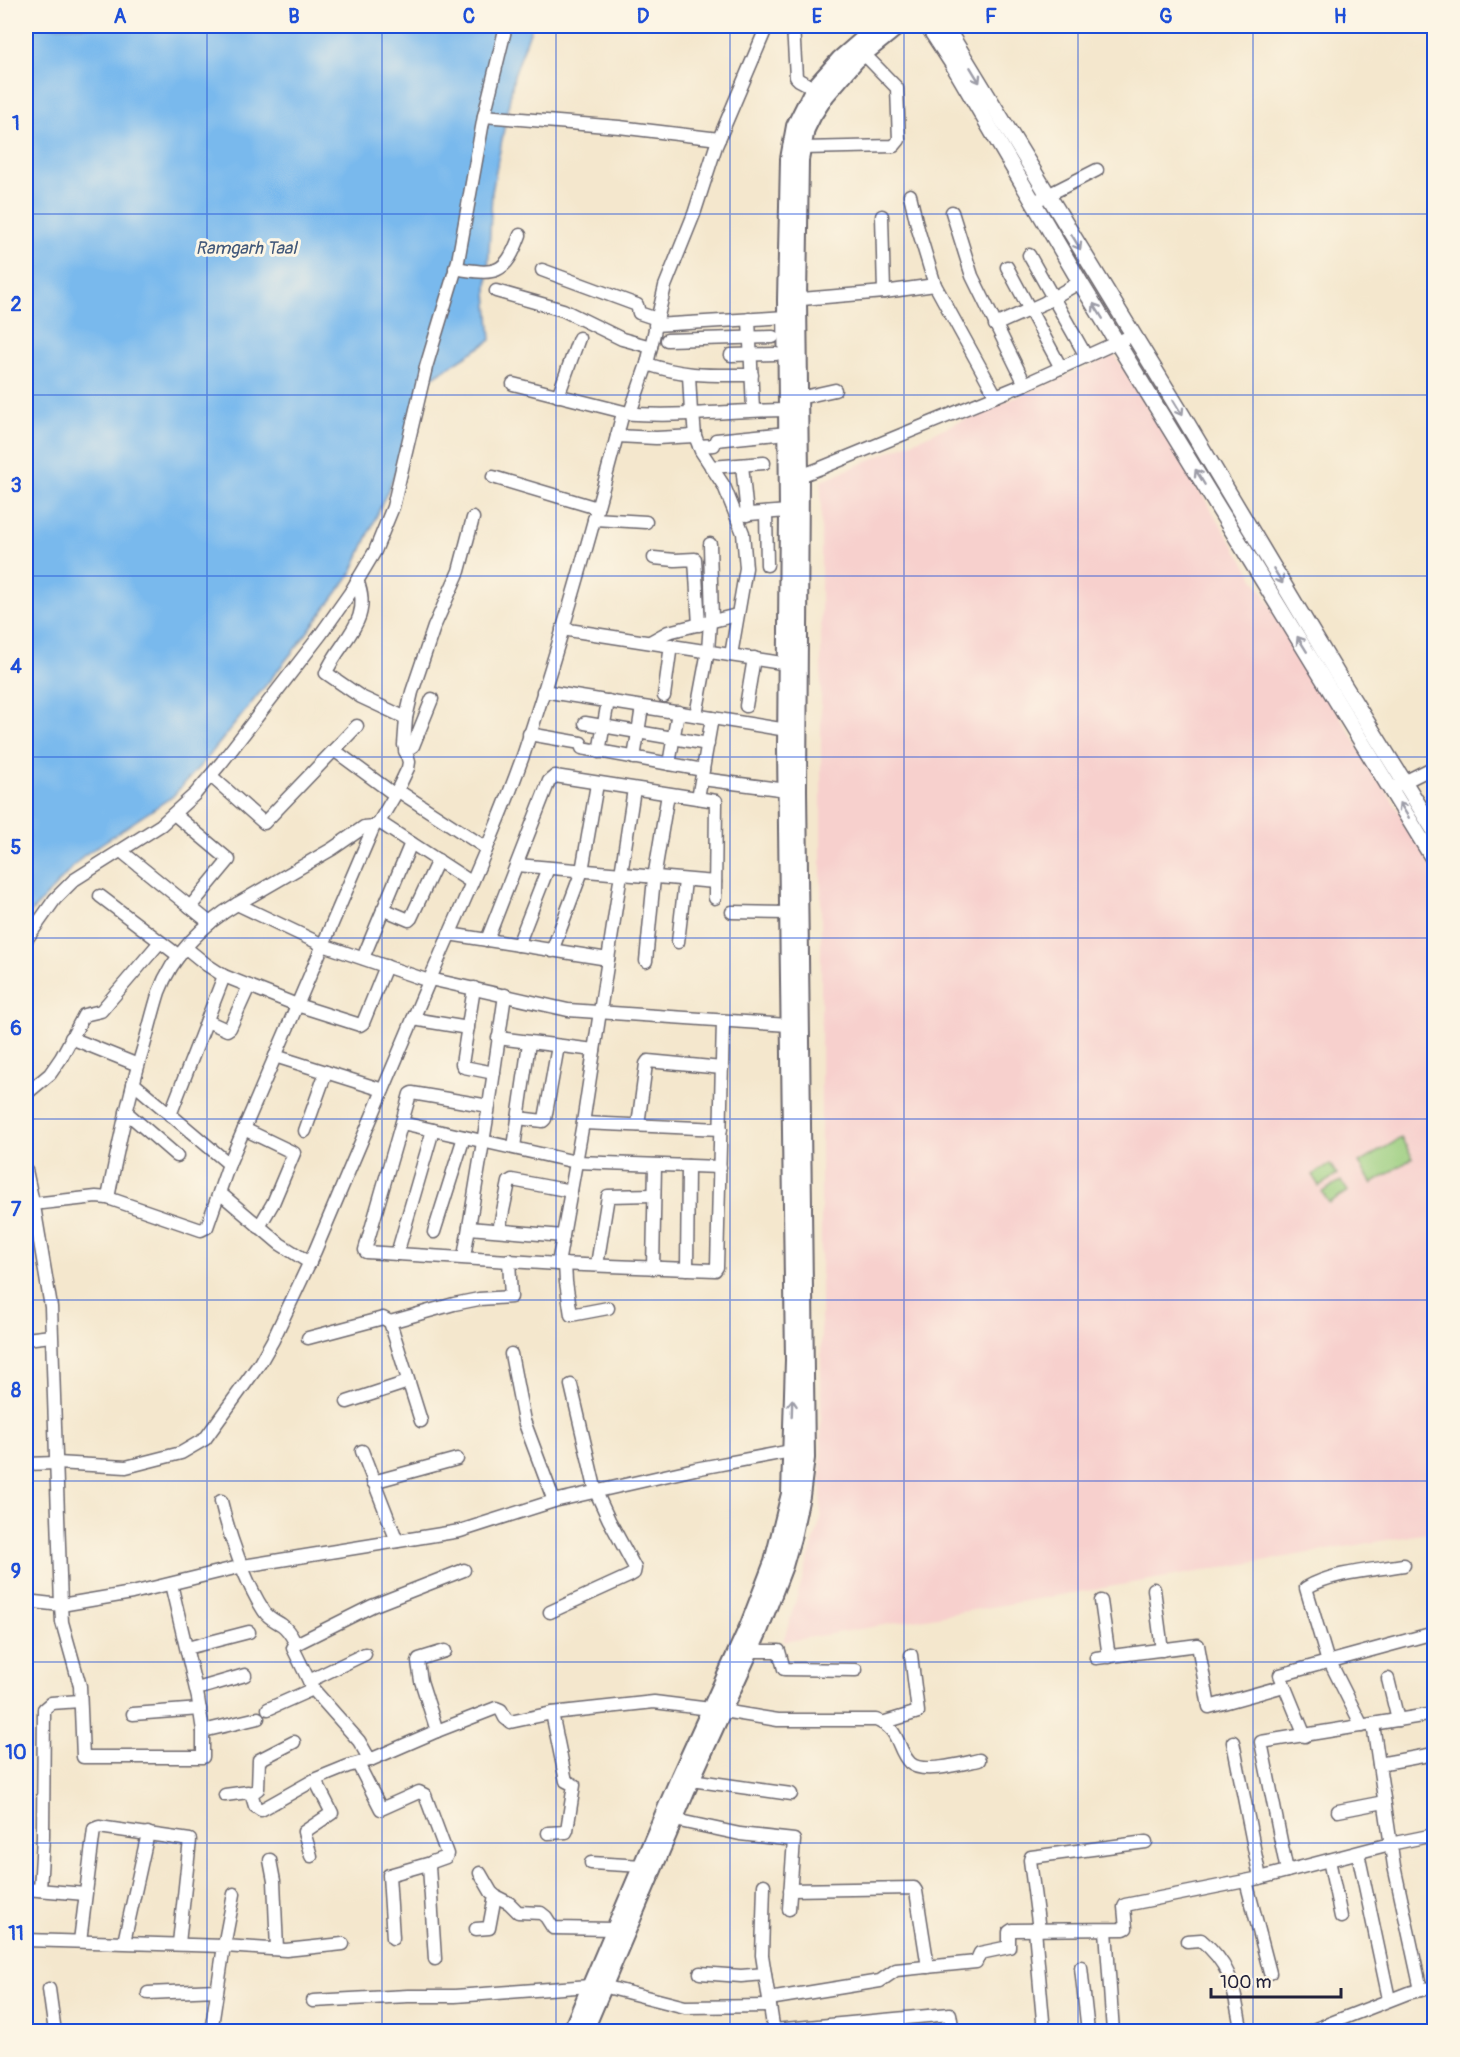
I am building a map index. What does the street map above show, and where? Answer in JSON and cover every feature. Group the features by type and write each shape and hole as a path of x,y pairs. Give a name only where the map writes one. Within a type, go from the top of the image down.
{"highway":[{"path":"584,2031 615,1929 716,1710 749,1651 784,1566 801,1496 806,1458 794,476 799,398 786,204 790,146 795,126 814,88 840,59 878,26"},
{"path":"571,2031 597,1986 675,1820 773,1562 790,1494 794,1360 788,1025 787,730 788,511 794,476 787,433 786,317 792,300 802,148 806,129 818,106 841,75 863,53 898,26"}],"main road":[{"path":"928,26 1133,335 1397,785 1434,860"},
{"path":"945,26 1041,199 1080,282 1397,785 1434,830"}],"street":[{"path":"26,940 65,888 174,814 212,774 321,634 375,551 393,507 426,367 456,268 484,116 506,26"},
{"path":"26,1464 57,1463 126,1467 181,1453 205,1439 260,1363 273,1340 310,1263 486,848 529,734 562,629 617,436 648,364 665,286 694,214 719,138 767,26"},
{"path":"792,26 796,77 814,88"},
{"path":"802,148 894,146 897,144 899,140 897,88 863,53"},
{"path":"484,116 719,138"},
{"path":"1041,199 1097,170"},
{"path":"910,195 935,285 996,396"},
{"path":"952,213 972,276 1025,384"},
{"path":"882,216 884,292"},
{"path":"456,268 482,273 501,268 511,258 520,236"},
{"path":"1029,255 1086,356"},
{"path":"1007,267 1061,368"},
{"path":"542,270 637,304 638,312 656,322 712,322 786,317"},
{"path":"995,325 1052,299 1080,282"},
{"path":"792,300 935,285"},
{"path":"496,291 563,310 622,339 651,347"},
{"path":"749,319 753,410"},
{"path":"712,322 713,339"},
{"path":"794,476 1025,384 1133,335"},
{"path":"667,340 773,336"},
{"path":"558,396 579,338"},
{"path":"730,339 731,375"},
{"path":"731,355 776,354"},
{"path":"648,364 689,375 752,375"},
{"path":"689,375 697,441 742,515"},
{"path":"513,384 627,413 662,416 788,410"},
{"path":"799,398 835,390"},
{"path":"617,436 697,441 714,445 716,440 787,433"},
{"path":"711,467 764,463"},
{"path":"731,655 746,563 742,515 742,465"},
{"path":"493,477 595,513 646,522"},
{"path":"742,515 788,511"},
{"path":"766,513 767,565"},
{"path":"31,1210 96,1197 108,1198 203,1230 207,1227 229,1164 323,945 376,824 408,768 409,762 405,751 406,718 412,692 434,627 459,571 473,518"},
{"path":"696,715 708,651 710,544"},
{"path":"654,558 695,559 707,623"},
{"path":"357,580 363,598 362,609 326,673 361,697 406,718"},
{"path":"650,642 668,632 737,615"},
{"path":"562,629 788,664"},
{"path":"664,696 671,645"},
{"path":"746,706 754,658"},
{"path":"543,691 787,730"},
{"path":"405,751 413,746 432,699"},
{"path":"599,752 608,701"},
{"path":"634,758 642,706"},
{"path":"669,764 678,712"},
{"path":"698,798 712,718"},
{"path":"585,723 708,744"},
{"path":"212,774 264,823 357,726"},
{"path":"529,734 599,752 669,764 703,775 787,790"},
{"path":"334,750 486,848"},
{"path":"1397,785 1434,767"},
{"path":"487,940 550,778 555,776 714,800 716,803 715,898"},
{"path":"552,951 582,871 597,784"},
{"path":"608,1308 571,1315 562,1264 563,1236 583,1123 634,789"},
{"path":"646,961 654,878 668,794"},
{"path":"174,814 229,860 190,907"},
{"path":"108,1198 133,1083 160,990 183,952 210,922 332,849 364,827 376,824 411,843 471,882"},
{"path":"363,958 411,843"},
{"path":"122,851 210,922"},
{"path":"383,909 409,920 438,860"},
{"path":"517,865 715,882"},
{"path":"518,945 548,868"},
{"path":"678,942 685,881"},
{"path":"100,896 160,942 225,976 297,1005 362,1025 386,966"},
{"path":"237,904 323,945 430,980 568,1010 788,1025"},
{"path":"732,912 788,913"},
{"path":"449,934 608,959"},
{"path":"26,1094 50,1074 84,1015 101,1011 160,942"},
{"path":"171,1115 225,976"},
{"path":"207,1021 227,1030 230,1028 249,986"},
{"path":"474,988 463,1066 494,1073"},
{"path":"464,1257 489,1106 504,995"},
{"path":"413,1019 468,1028"},
{"path":"489,1106 410,1094 366,1252 562,1264 713,1270 717,1268 723,1021"},
{"path":"71,1038 138,1065"},
{"path":"498,1038 594,1050"},
{"path":"514,1147 529,1043"},
{"path":"518,1118 543,1121 545,1119 558,1046"},
{"path":"275,1056 383,1090"},
{"path":"638,1125 648,1061 722,1068"},
{"path":"305,1131 326,1072"},
{"path":"133,1083 229,1164"},
{"path":"126,1112 177,1156"},
{"path":"402,1123 576,1162 720,1167"},
{"path":"583,1123 721,1129"},
{"path":"244,1129 294,1153 273,1203 259,1227"},
{"path":"397,1254 433,1130"},
{"path":"434,1232 464,1137"},
{"path":"653,1268 655,1165"},
{"path":"687,1269 688,1166"},
{"path":"26,1170 31,1210 51,1307 62,1622 80,1686 84,1758 202,1757 203,1731 200,1709 171,1584"},
{"path":"499,1230 509,1182 512,1180 571,1191"},
{"path":"220,1193 292,1253 310,1263"},
{"path":"597,1265 608,1196 654,1195"},
{"path":"469,1228 563,1236"},
{"path":"390,1322 454,1304 479,1299 511,1297 509,1260"},
{"path":"308,1338 383,1318 390,1322 421,1421"},
{"path":"26,1339 51,1336"},
{"path":"511,1354 524,1421 554,1501"},
{"path":"347,1402 408,1382"},
{"path":"550,1612 634,1573 635,1568 596,1492 571,1385"},
{"path":"362,1451 397,1541"},
{"path":"26,1601 62,1605 132,1593 243,1566 460,1531 554,1501 695,1469 791,1451"},
{"path":"373,1482 457,1459"},
{"path":"221,1501 233,1542 257,1600 273,1621 285,1626 296,1644"},
{"path":"1404,1565 1357,1572 1322,1581 1306,1588 1329,1662 1367,1725 1379,1764 1390,1844 1421,1990"},
{"path":"393,1938 389,1875 431,1863 446,1857 447,1854 423,1792 381,1809 359,1741 311,1685 293,1650 296,1644 381,1602 464,1570"},
{"path":"1154,1589 1162,1650"},
{"path":"1101,1601 1109,1657"},
{"path":"187,1648 249,1632"},
{"path":"1305,1736 1280,1675 1434,1633"},
{"path":"1096,1658 1199,1646 1209,1707 1284,1686"},
{"path":"437,1731 418,1662 419,1659 445,1651"},
{"path":"749,1651 780,1652 784,1669 856,1670"},
{"path":"268,1709 365,1654"},
{"path":"251,1794 255,1806 261,1810 342,1768 364,1762 496,1708 501,1710 510,1722 552,1713 654,1702 778,1720 864,1720 882,1723 918,1712 911,1655"},
{"path":"196,1689 245,1675"},
{"path":"1388,1679 1398,1720"},
{"path":"40,1890 44,1826 44,1708 51,1703 81,1701"},
{"path":"133,1714 200,1709"},
{"path":"548,1833 566,1832 574,1785 566,1781 552,1713"},
{"path":"1287,1871 1261,1744 1263,1741 1305,1736 1434,1713"},
{"path":"203,1731 258,1718"},
{"path":"882,1723 896,1737 909,1762 917,1767 942,1768 979,1760"},
{"path":"251,1794 258,1789 259,1760 294,1742"},
{"path":"1233,1742 1260,1878"},
{"path":"1379,1764 1434,1754"},
{"path":"311,1856 304,1832 332,1813 315,1780"},
{"path":"691,1780 791,1794"},
{"path":"225,1795 245,1792 251,1794"},
{"path":"1338,1811 1384,1802"},
{"path":"675,1820 740,1834 794,1840 789,1910"},
{"path":"80,1941 96,1827 187,1838 190,1842 178,1943"},
{"path":"124,1942 148,1833"},
{"path":"313,2001 454,1996 597,1986 685,2007 769,2002 880,1981 896,1970 977,1961 980,1953 1009,1947 1010,1931 1126,1928 1125,1905 1260,1878 1390,1844 1434,1835"},
{"path":"1044,2031 1031,1857 1146,1842"},
{"path":"1358,1853 1389,1999"},
{"path":"270,1860 274,1881 277,1949"},
{"path":"1329,1860 1341,1917"},
{"path":"431,1863 429,1880 435,1959"},
{"path":"591,1863 643,1866"},
{"path":"480,1873 495,1896 509,1903 518,1912 541,1913 553,1928 615,1929"},
{"path":"1246,1881 1270,1973"},
{"path":"764,1885 762,1955 774,2031 885,2025 950,2014 952,2031"},
{"path":"26,1888 85,1894"},
{"path":"790,1890 914,1888 928,1966"},
{"path":"212,2031 234,1894"},
{"path":"476,1929 489,1928 495,1896"},
{"path":"1106,1929 1113,2031"},
{"path":"26,1940 178,1943 277,1949 343,1944"},
{"path":"1187,1941 1201,1940 1217,1953 1229,1972 1242,2031"},
{"path":"1081,1967 1088,2031"},
{"path":"700,1973 741,1976 765,1974"},
{"path":"1308,2031 1389,1999 1434,1987"},
{"path":"49,1989 55,2031"},
{"path":"148,1993 217,1990"}],"shaded area":[{"path":"1115,355 1434,867 1434,1532 783,1642 821,1518 821,481"}],"green space":[{"path":"1401,1138 1413,1158 1372,1184 1359,1163"},
{"path":"1330,1164 1337,1175 1319,1186 1312,1175"},
{"path":"1341,1181 1348,1191 1329,1203 1322,1192"}],"water":[{"name":"Ramgarh Taal","path":"26,26 532,26 514,76 492,192 487,292 491,340 419,386 405,451 352,572 298,645 209,756 173,796 83,856 26,918"}]}
